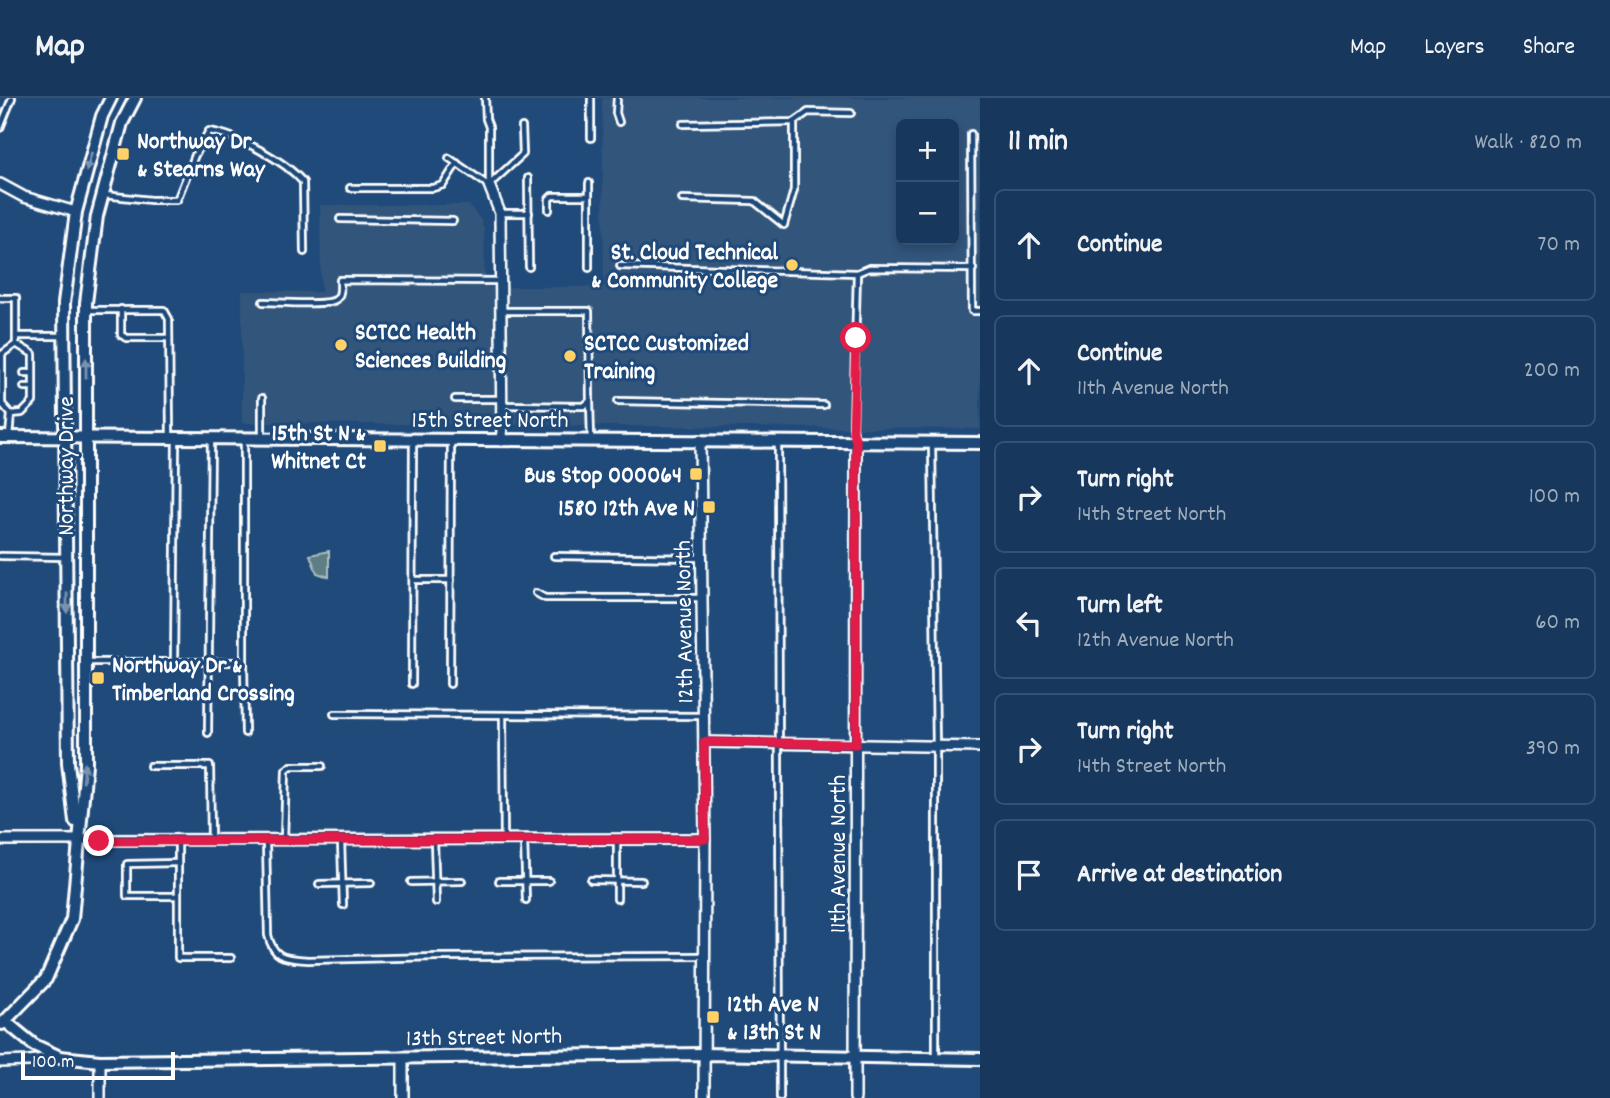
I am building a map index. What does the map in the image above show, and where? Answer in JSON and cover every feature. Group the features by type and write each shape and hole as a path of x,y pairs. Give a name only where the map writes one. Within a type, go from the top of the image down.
{"street":[{"name":"Northway Drive","path":"78,841 68,763 64,303 76,212 102,116 111,98"},
{"name":"Northway Drive","path":"3,1024 46,979 72,919 86,764 86,310 97,216 122,123 135,98"},
{"path":"0,184 23,197 76,212"},
{"path":"489,185 500,213 502,441"},
{"name":"15th Street North","path":"5,437 980,443"},
{"name":"12th Avenue North","path":"700,440 705,839 704,1098"},
{"name":"11th Avenue North","path":"855,1098 856,441"},
{"path":"704,742 980,747"},
{"path":"0,840 705,839"},
{"name":"13th Street North","path":"3,1024 34,1045 60,1057 100,1061 704,1054 980,1059"},
{"path":"0,1062 60,1057"},
{"path":"403,1058 403,1098"},
{"path":"100,1061 100,1098"}],"lane":[{"path":"0,128 12,98"},
{"path":"485,98 485,119 489,127 489,185"},
{"path":"591,98 591,138"},
{"path":"617,98 618,122"},
{"path":"683,124 794,122 808,112 851,113"},
{"path":"682,199 754,201 784,225 794,190 794,122"},
{"path":"489,185 523,154 522,127"},
{"path":"103,195 177,200 195,155 209,131 217,132 240,141 292,169 303,182 304,252"},
{"path":"971,134 972,311 980,311"},
{"path":"449,158 489,185"},
{"path":"350,188 433,188 443,185 457,163"},
{"path":"528,178 530,267"},
{"path":"589,183 589,268"},
{"path":"549,211 549,200 552,196 589,196"},
{"path":"500,213 529,213"},
{"path":"340,219 453,220"},
{"path":"620,266 857,273 869,268 973,269"},
{"path":"856,441 853,427 857,273"},
{"path":"263,302 334,301 340,294 340,280 502,281"},
{"path":"0,298 16,298 16,344"},
{"path":"121,309 121,335 127,338 169,338"},
{"path":"86,310 164,310 169,319 173,437 174,662"},
{"path":"502,310 589,311 592,440"},
{"path":"16,336 64,336"},
{"path":"10,414 22,413 33,402 33,354 16,344"},
{"path":"10,414 1,404 2,354 16,344"},
{"path":"2,373 12,373"},
{"path":"24,373 33,373"},
{"path":"2,387 12,387"},
{"path":"24,387 33,387"},
{"path":"262,398 262,437"},
{"path":"454,399 584,406 590,401"},
{"path":"618,401 824,405"},
{"path":"5,437 10,414"},
{"path":"208,733 211,437"},
{"path":"244,437 245,733"},
{"path":"412,684 413,439"},
{"path":"450,684 451,440"},
{"path":"778,441 780,1098"},
{"path":"932,442 936,1058"},
{"path":"0,556 67,557"},
{"path":"554,556 702,558"},
{"path":"413,580 451,580"},
{"path":"536,593 545,598 702,598"},
{"path":"86,662 244,662"},
{"path":"334,714 704,716"},
{"path":"503,715 504,840"},
{"path":"150,766 210,766 211,840"},
{"path":"284,840 286,771 291,766 321,766"},
{"path":"617,839 617,899"},
{"path":"266,840 268,935 276,954 288,958 705,956"},
{"path":"341,840 343,905"},
{"path":"434,840 436,902"},
{"path":"524,840 526,901"},
{"path":"178,841 178,958 231,958"},
{"path":"178,863 127,864 127,896 178,896"},
{"path":"591,880 642,881"},
{"path":"411,882 463,881"},
{"path":"499,881 549,881"},
{"path":"319,884 371,883"}],"shaded area":[{"name":"St. Cloud Technical & Community College","path":"602,98 980,98 980,429 242,423 242,291 321,292 320,205 469,205 481,220 484,229 485,287 604,287"}],"green space":[{"path":"329,551 329,577 317,573 310,555"}],"place":[{"name":"Northway Dr & Stearns Way","path":"123,154"},
{"name":"St. Cloud Technical & Community College","path":"792,265"},
{"name":"SCTCC Health Sciences Building","path":"341,345"},
{"name":"SCTCC Customized Training","path":"570,356"},
{"name":"15th St N & Whitnet Ct","path":"380,446"},
{"name":"Bus Stop 000064","path":"696,474"},
{"name":"1580 12th Ave N","path":"709,507"},
{"name":"Northway Dr & Timberland Crossing","path":"98,678"},
{"name":"12th Ave N & 13th St N","path":"713,1017"}],"route":[{"path":"99,841 705,839 704,742 856,744 856,441 853,432 856,338"}]}
